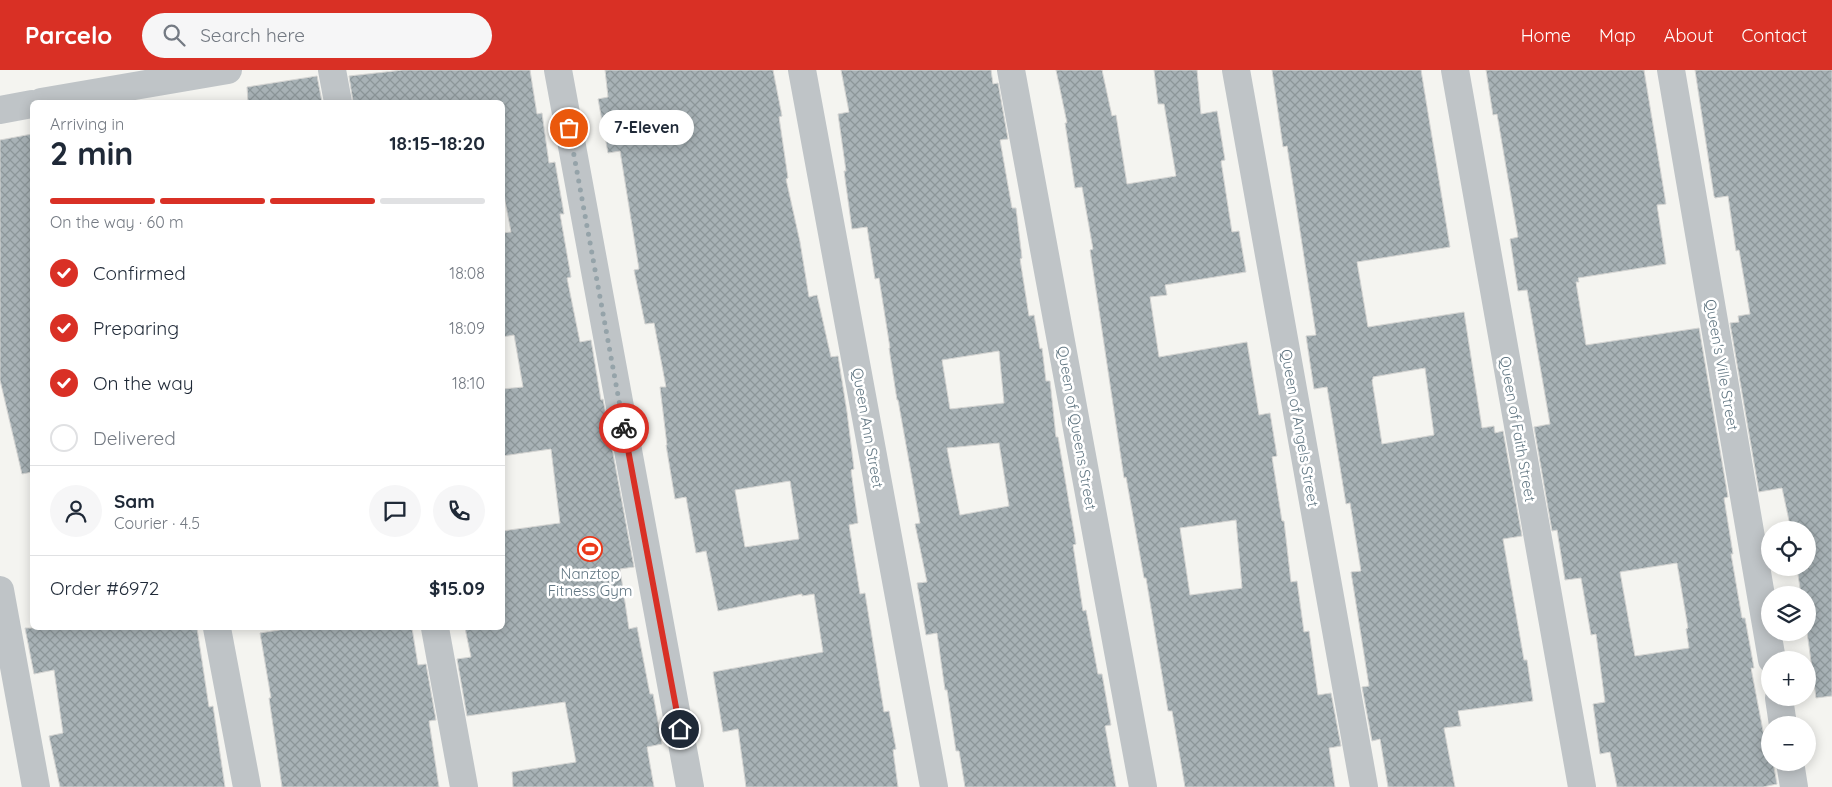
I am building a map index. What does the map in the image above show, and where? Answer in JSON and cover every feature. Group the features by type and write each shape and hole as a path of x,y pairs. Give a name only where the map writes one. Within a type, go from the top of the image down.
{"street":[{"path":"67,100 118,96 228,70"},
{"path":"332,70 338,100"},
{"path":"558,70 690,787"},
{"name":"Queen Ann Street","path":"802,70 934,787"},
{"name":"Queen of Queens Street","path":"1011,70 1144,787"},
{"name":"Queen of Angels Street","path":"1236,70 1364,787"},
{"name":"Queen of Faith Street","path":"1455,70 1582,787"},
{"name":"Queen's Ville Street","path":"1671,70 1770,651"},
{"path":"0,110 30,104"},
{"path":"0,590 36,787"},
{"path":"217,630 247,787"},
{"path":"435,630 464,787"},
{"path":"1791,771 1794,787"}],"building":[{"path":"403,70 530,70 537,114 542,113 549,163 555,162 564,214 560,214 571,277 567,278 580,342 591,340 634,567 620,569 629,629 637,627 650,694 653,694 662,744 647,747 654,787 513,787 512,772 576,762 565,702 467,716 457,659 471,657 465,630 505,630 505,531 560,523 551,449 505,456 505,389 523,387 514,335 505,336 505,233 511,232 505,201 505,100 353,100 349,76"},
{"path":"605,70 773,70 782,116 779,117 788,178 786,179 800,242 809,297 817,295 831,357 838,356 854,469 851,470 858,523 849,525 860,594 865,593 884,712 889,711 896,749 893,750 898,787 746,787 738,729 723,732 713,672 823,652 814,594 802,596 802,594 718,611 706,551 696,553 686,497 675,499 666,445 660,387 666,387 654,323 645,324 634,270 639,269 620,151 608,153 598,99 608,97","holes":["790,481 799,539 745,547 735,490"]},
{"path":"841,70 991,70 993,84 998,83 1008,139 1000,140 1012,208 1016,208 1022,258 1020,259 1029,316 1034,315 1040,349 1042,348 1046,381 1050,381 1056,437 1058,437 1076,544 1073,545 1083,611 1086,610 1098,674 1102,674 1111,725 1105,726 1116,787 965,787 959,751 956,751 937,633 926,635 917,583 927,582 915,524 920,523 897,400 879,278 875,279 867,227 852,229 838,114 849,112","holes":["999,351 1004,403 950,409 942,360","999,443 1009,506 960,515 947,448"]},
{"path":"1056,70 1102,70 1112,116 1116,115 1127,184 1176,176 1164,104 1158,104 1154,70 1197,70 1201,114 1217,111 1225,160 1221,161 1232,232 1239,231 1246,272 1165,285 1167,295 1150,297 1159,357 1247,342 1259,415 1270,413 1277,456 1272,457 1282,521 1284,521 1291,582 1297,581 1304,632 1309,631 1318,695 1331,693 1341,746 1329,748 1335,787 1185,787 1172,711 1168,711 1146,578 1144,578 1126,477 1124,478 1090,250 1093,249 1082,187 1075,188 1065,123 1067,123","holes":["1236,520 1242,588 1190,595 1180,528"]},
{"path":"1272,70 1421,70 1450,247 1357,262 1368,327 1464,312 1482,428 1494,426 1495,433 1503,431 1522,536 1503,539 1524,660 1527,660 1533,701 1458,711 1461,726 1444,728 1455,787 1388,787 1380,739 1372,741 1362,687 1369,686 1351,572 1361,571 1350,503 1346,504 1327,387 1314,389 1306,336 1316,335 1287,146 1283,147","holes":["1425,368 1434,435 1382,444 1373,377"]},
{"path":"1486,70 1644,70 1666,204 1657,205 1666,264 1578,278 1579,282 1576,282 1586,345 1699,328 1728,497 1724,498 1733,554 1731,554 1742,618 1745,618 1754,668 1751,668 1761,720 1761,771 1775,771 1777,784 1763,787 1617,787 1610,752 1600,754 1593,704 1605,702 1596,634 1591,635 1581,578 1565,580 1557,530 1552,531 1534,427 1550,424 1527,290 1518,291 1510,239 1518,237 1497,114 1493,115","holes":["1677,563 1688,628 1686,629 1689,648 1635,656 1620,572"]},
{"path":"1695,70 1832,70 1832,696 1816,698 1816,651 1810,651 1808,641 1816,641 1816,586 1800,586 1798,576 1816,576 1816,521 1789,521 1782,488 1759,492 1730,323 1739,322 1738,316 1750,314 1739,250 1736,251 1728,196 1715,198"},
{"path":"317,76 322,100 248,100 247,87"},
{"path":"30,134 30,472 22,474 0,380 0,140"},
{"path":"25,628 30,628 30,630 197,630 209,707 213,706 225,787 60,787 49,736 63,733 54,670 34,674"},
{"path":"279,630 412,630 418,665 426,664 436,720 429,721 439,787 282,787 269,698 271,698 260,633"}],"way so far":[{"path":"569,128 624,428"}],"place":[{"name":"7-Eleven","path":"569,128"},
{"name":"Nanztop Fitness Gym","path":"590,549"}],"route":[{"path":"624,428 680,729"}]}
